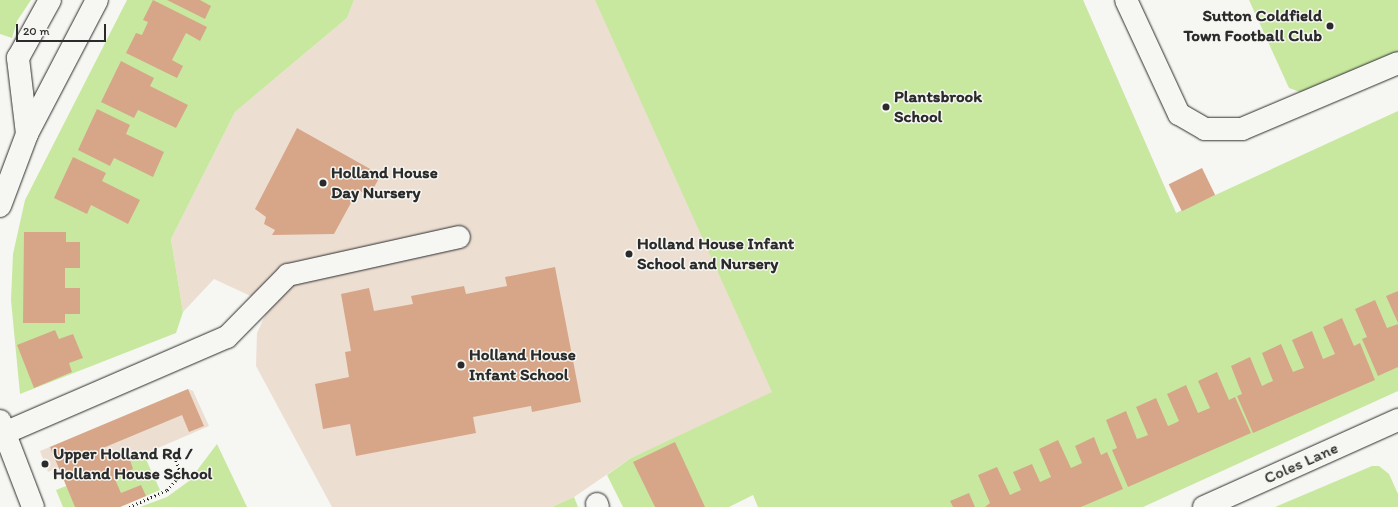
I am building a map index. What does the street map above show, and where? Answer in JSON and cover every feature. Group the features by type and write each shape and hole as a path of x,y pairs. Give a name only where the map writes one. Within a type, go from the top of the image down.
{"street":[{"path":"27,134 18,58 50,0"},
{"path":"0,206 27,134 98,0"},
{"path":"1126,0 1179,114 1205,129 1242,129 1398,63"},
{"path":"33,507 1,430 227,337 288,275 459,237"},
{"name":"Coles Lane","path":"1204,507 1397,422"}],"path":[{"path":"129,507 167,490 176,480 180,473 174,456"}],"shaded area":[{"name":"Holland House Infant School and Nursery","path":"354,0 1083,0 1176,213 631,458 574,497 552,507 332,507 256,366 257,333 270,305 214,279 183,312 171,239 235,112 347,18"},
{"path":"188,389 193,391 209,426 130,460 126,451 107,458 103,448 48,472 40,451"}],"green space":[{"path":"0,0 31,0 17,21 12,38 0,34"},
{"path":"127,0 354,0 347,18 235,112 171,239 183,312 176,333 20,394 11,300 13,254 25,200"},
{"path":"595,0 1083,0 1176,213 1398,111 1398,391 1143,507 758,507 753,495 729,507 623,507 607,475 631,458 772,392"},
{"name":"Sutton Coldfield Town Football Club","path":"1249,0 1398,0 1398,52 1308,95 1289,88"},
{"path":"217,444 247,507 140,507 167,497 189,481"},
{"path":"144,455 160,490 120,507 63,507 56,490"},
{"path":"1372,466 1379,466 1389,474 1398,494 1398,507 1275,507"},
{"path":"574,497 578,507 552,507"}],"building":[{"path":"153,0 207,27 200,41 186,33 172,60 183,66 177,78 126,53 136,33 142,35 148,22 143,20"},
{"path":"167,0 200,0 211,6 205,19"},
{"path":"121,61 154,78 150,86 188,105 176,128 138,110 134,118 101,102"},
{"path":"97,109 130,125 126,134 164,152 153,177 114,158 110,166 78,150"},
{"name":"Holland House Day Nursery","path":"297,128 381,175 369,196 358,190 334,234 272,235 275,230 264,224 266,217 255,209"},
{"path":"73,157 106,173 102,181 140,200 128,224 91,205 87,214 54,198"},
{"path":"1202,168 1215,195 1182,211 1169,184"},
{"path":"24,232 66,232 66,242 80,242 80,268 65,268 65,288 80,288 80,314 65,314 65,323 23,323"},
{"name":"Holland House Infant School","path":"555,267 581,402 532,412 531,406 473,417 476,433 356,456 350,424 323,429 315,384 349,377 345,352 351,351 341,294 369,288 374,311 413,304 411,296 464,286 466,294 507,286 505,277"},
{"path":"1398,291 1398,323 1386,296"},
{"path":"1375,300 1387,328 1398,324 1398,367 1378,376 1362,339 1367,337 1355,309"},
{"path":"1342,318 1354,346 1360,343 1375,380 1253,433 1237,396 1242,394 1231,366 1250,357 1262,386 1273,381 1262,353 1281,344 1293,372 1304,368 1292,340 1312,331 1323,359 1335,354 1323,327"},
{"path":"55,330 59,339 73,334 83,358 69,363 72,372 34,388 17,345"},
{"path":"1217,372 1229,400 1235,397 1251,433 1128,487 1112,450 1117,448 1106,420 1126,411 1137,439 1148,435 1136,407 1156,398 1168,426 1173,424 1179,421 1167,394 1186,385 1198,413 1210,408 1198,381"},
{"path":"188,389 204,426 189,432 182,415 103,448 107,458 126,451 130,460 133,469 114,477 121,493 141,485 146,496 120,507 75,507 50,447"},
{"path":"1094,437 1101,455 1107,452 1123,489 1081,507 985,507 990,503 978,475 997,467 1010,495 1021,490 1013,472 1032,464 1040,482 1051,477 1039,449 1058,440 1071,468 1082,463 1075,446"},
{"path":"675,442 705,507 655,507 633,462"},
{"path":"969,493 975,507 953,507 950,501"}],"place":[{"name":"Sutton Coldfield Town Football Club","path":"1330,26"},
{"name":"Plantsbrook School","path":"886,107"},
{"name":"Holland House Day Nursery","path":"323,183"},
{"name":"Holland House Infant School and Nursery","path":"629,254"},
{"name":"Holland House Infant School","path":"461,365"},
{"name":"Upper Holland Rd / Holland House School","path":"45,464"}]}
